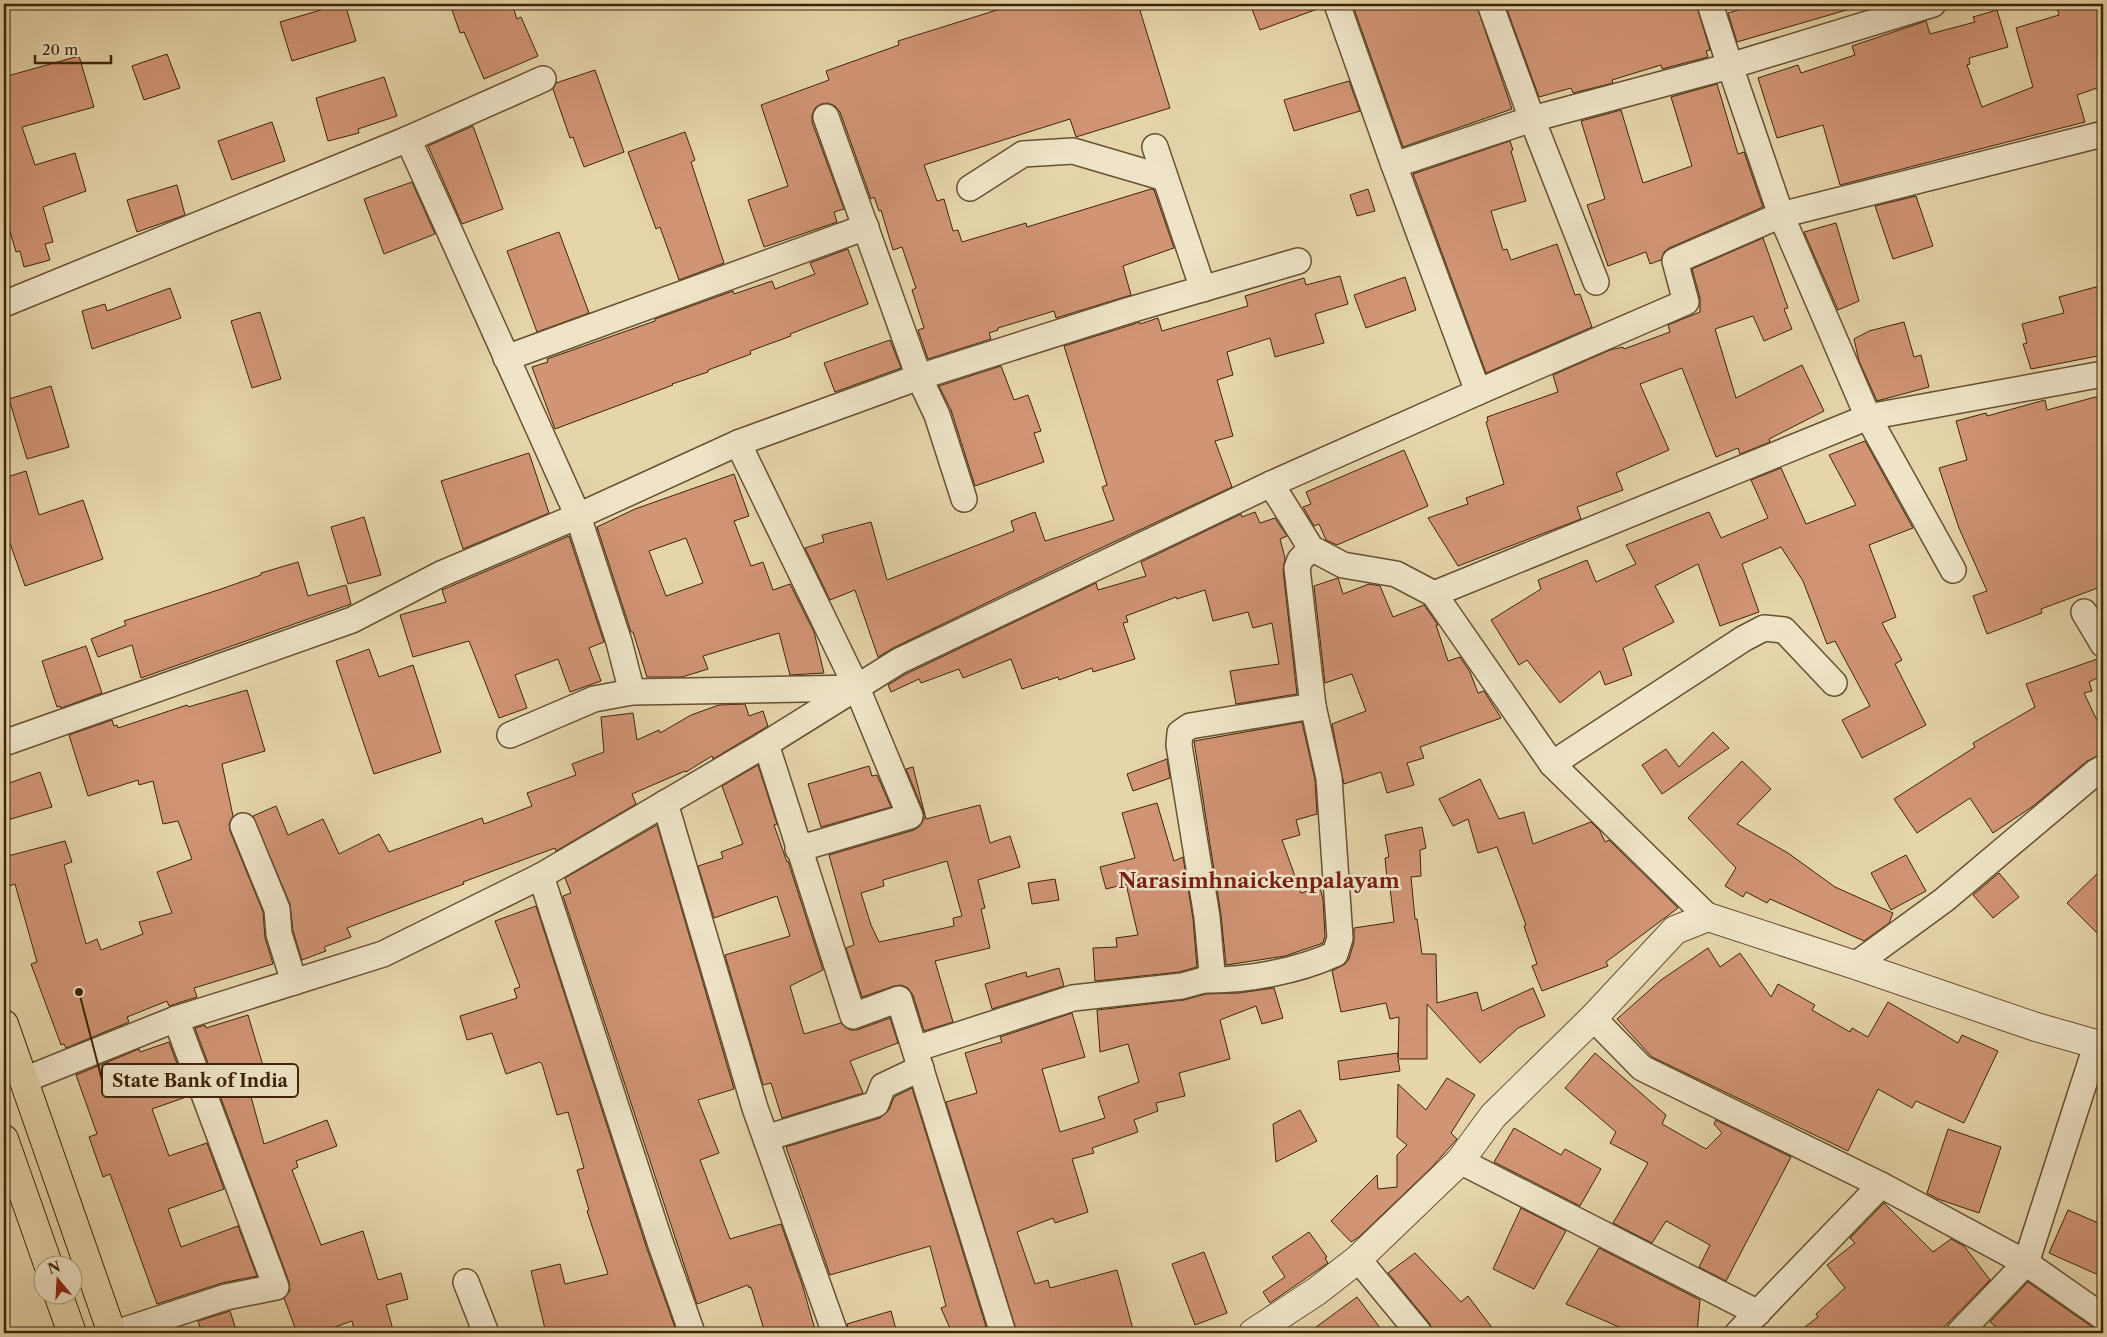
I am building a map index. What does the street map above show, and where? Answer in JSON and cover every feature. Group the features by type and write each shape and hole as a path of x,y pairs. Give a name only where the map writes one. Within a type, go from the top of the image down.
{"highway":[{"path":"4,1024 114,1333"},
{"path":"4,1139 44,1254"},
{"path":"62,1304 72,1333"}],"street":[{"path":"1337,4 1394,166 1478,392"},
{"path":"1490,4 1532,119 1596,282"},
{"path":"1710,4 1781,215 1868,417 1953,570"},
{"path":"1394,166 1532,119 1730,66 1933,4"},
{"path":"4,304 408,139 543,80"},
{"path":"826,118 919,377 937,415 964,500"},
{"path":"24,1080 176,1018 383,954 541,876 766,744 899,661 1272,484 1686,302 1676,261 1781,215 2103,134"},
{"path":"408,139 578,516 619,642 632,692"},
{"path":"1155,147 1203,289"},
{"path":"970,188 1023,154 1073,151 1165,178"},
{"path":"506,358 866,227"},
{"path":"4,743 352,620 441,574 578,516 738,443 919,377 1298,261"},
{"path":"1434,594 1868,417 2103,374"},
{"path":"738,443 857,688 910,816 798,849"},
{"path":"1272,484 1311,548 1343,564 1396,574 1434,594 1552,764 1708,917 1855,965 2036,1028 2100,1046 2026,1263 1959,1333"},
{"path":"766,1138 876,1104 883,1086 918,1058 1073,998 1182,986 1204,980 1229,981 1319,961 1335,954 1340,938 1330,787 1314,706 1297,568 1300,560 1311,548"},
{"path":"2084,612 2103,644"},
{"path":"1552,764 1764,628 1784,630 1834,683"},
{"path":"510,735 594,699 632,692 857,688"},
{"path":"1204,980 1212,972 1207,916 1179,745 1180,733 1190,726 1314,706"},
{"path":"766,744 798,849 853,1016 899,999 1004,1333"},
{"path":"1855,965 1944,900 2103,768"},
{"path":"665,803 755,1108 835,1333"},
{"path":"243,826 277,909 279,934 294,982"},
{"path":"541,876 660,1242 692,1333"},
{"path":"1253,1333 1317,1292 1358,1259 1460,1161 1493,1116 1593,1018 1675,930 1708,917"},
{"path":"114,1333 226,1298 276,1287 176,1018"},
{"path":"1593,1018 1642,1068 1881,1185 2026,1263 2103,1317"},
{"path":"1460,1161 1758,1313"},
{"path":"1738,1333 1881,1185"},
{"path":"1358,1259 1419,1333"},
{"path":"466,1282 486,1333"}],"building":[{"path":"345,4 356,41 292,61 280,22"},
{"path":"450,4 512,4 517,19 521,17 538,56 484,79 464,32 460,33"},
{"path":"1016,4 1138,4 1170,108 1076,137 1070,119 924,165 937,201 944,199 953,231 958,230 962,242 1026,223 1027,227 1151,189 1154,190 1174,248 1123,266 1131,295 1056,318 1054,311 998,328 998,330 989,333 991,339 928,359 918,330 924,328 912,290 916,288 902,247 893,250 881,210 879,211 874,197 871,199 840,112 835,106 828,103 821,104 815,108 812,122 844,209 834,212 837,222 764,247 748,200 788,186 761,105 829,80 826,71 899,45 898,41"},
{"path":"1250,4 1323,4 1323,7 1260,30"},
{"path":"1360,4 1476,4 1512,109 1403,147 1353,6"},
{"path":"1505,4 1696,4 1710,50 1706,51 1708,57 1662,69 1661,65 1612,80 1613,83 1573,93 1571,88 1539,97"},
{"path":"1758,4 1849,4 1850,9 1737,42 1728,13"},
{"path":"2056,4 2103,4 2103,86 2077,95 2085,122 1840,185 1823,125 1777,138 1758,78 1798,65 1801,73 1855,55 1852,46 1926,21 1930,34 1975,22 1973,17 1997,10 2008,47 1969,58 1970,64 1967,65 1982,107 2033,87 2016,28 2059,15"},
{"path":"167,54 180,88 144,100 132,66"},
{"path":"79,56 94,107 22,127 35,165 75,153 86,191 43,207 53,242 45,244 50,260 24,267 20,251 16,252 4,211 4,77"},
{"path":"595,70 624,152 584,167 573,137 570,138 553,89 556,83"},
{"path":"384,77 397,116 358,129 359,133 328,141 316,98"},
{"path":"1349,81 1360,111 1294,131 1284,100"},
{"path":"1717,84 1738,154 1744,152 1763,207 1669,248 1664,252 1661,260 1650,264 1646,252 1608,266 1587,205 1605,199 1581,121 1621,110 1643,183 1692,166 1671,97"},
{"path":"272,122 285,161 232,180 218,141"},
{"path":"473,126 503,209 462,224 428,146"},
{"path":"685,132 695,160 691,162 724,263 679,280 660,227 656,229 628,152"},
{"path":"1510,141 1513,150 1511,151 1526,201 1491,211 1503,250 1507,249 1511,260 1557,244 1575,295 1580,294 1592,327 1486,373 1413,174"},
{"path":"412,182 435,234 384,254 364,199"},
{"path":"177,185 185,215 137,232 127,200"},
{"path":"1368,189 1375,211 1357,216 1350,195"},
{"path":"1916,196 1933,246 1893,259 1875,206"},
{"path":"1836,223 1859,301 1838,310 1804,232"},
{"path":"559,232 589,313 537,332 507,251"},
{"path":"1763,238 1788,308 1784,309 1792,329 1764,341 1753,316 1715,329 1736,398 1802,365 1824,411 1769,439 1770,442 1740,454 1738,448 1716,457 1682,368 1640,384 1669,450 1616,473 1623,490 1577,507 1581,519 1458,566 1428,518 1468,504 1466,498 1504,484 1486,422 1488,421 1487,417 1558,392 1553,375 1610,350 1623,347 1624,349 1670,332 1668,325 1700,312 1700,298 1692,269"},
{"path":"848,249 868,304 750,351 751,354 708,370 708,372 555,429 532,367 548,362 547,359 733,291 734,294 772,281 775,289 815,274 810,263"},
{"path":"1340,276 1348,304 1315,314 1324,343 1275,357 1270,338 1227,352 1233,375 1217,380 1233,436 1215,441 1232,487 1088,554 878,657 855,590 830,600 805,548 824,542 822,535 871,522 887,580 1014,531 1011,521 1035,512 1045,541 1114,520 1102,487 1107,485 1064,346 1139,322 1140,324 1158,318 1162,331 1248,306 1245,296 1304,278 1306,285"},
{"path":"1405,277 1416,310 1366,328 1354,295"},
{"path":"2103,285 2103,355 2031,369 2023,344 2027,343 2022,324 2064,313 2059,297"},
{"path":"170,288 181,318 92,349 82,311 105,304 107,311"},
{"path":"260,312 281,379 252,388 231,321"},
{"path":"1904,322 1914,357 1921,355 1929,387 1877,401 1859,361 1854,339 1869,331"},
{"path":"890,340 901,368 835,392 824,363"},
{"path":"1001,366 1014,400 1028,395 1041,431 1034,433 1044,462 975,486 951,410 939,386"},
{"path":"51,386 69,447 27,459 9,399"},
{"path":"2103,395 2103,586 2041,609 2042,613 1987,634 1973,596 1987,591 1959,528 1939,468 1967,460 1956,421 1986,413 1987,416 2045,400 2047,410"},
{"path":"1865,441 1913,528 1869,545 1896,617 1882,623 1902,660 1895,664 1926,725 1862,758 1842,720 1870,706 1835,641 1827,644 1803,581 1781,547 1742,564 1759,612 1720,626 1698,564 1655,586 1674,622 1623,648 1632,675 1605,685 1600,671 1560,703 1527,660 1519,665 1491,620 1541,589 1538,580 1587,560 1596,582 1636,564 1626,545 1709,512 1721,538 1768,518 1751,480 1781,468 1806,524 1856,505 1829,455"},
{"path":"1404,450 1428,506 1337,545 1326,540 1319,524 1314,526 1303,507 1311,504 1306,492"},
{"path":"529,453 549,513 463,549 441,481"},
{"path":"26,471 39,515 83,500 103,559 25,586 4,526 4,478"},
{"path":"734,474 749,516 734,521 751,566 763,562 773,590 790,584 814,632 824,673 790,675 779,633 703,656 708,669 682,677 647,677 597,527 635,509","holes":["686,538 703,583 666,596 649,551"]},
{"path":"1255,512 1260,523 1275,518 1287,536 1280,539 1285,558 1283,570 1297,694 1236,704 1230,671 1279,664 1272,623 1253,628 1248,612 1213,621 1205,590 1177,599 1176,597 1126,616 1128,622 1123,623 1135,659 1093,672 1092,668 1059,680 1058,677 1022,689 1011,659 963,678 959,669 921,683 919,679 891,692 888,685 906,674 1096,583 1098,590 1146,576 1141,562 1241,514 1242,517"},
{"path":"364,517 381,575 348,584 331,527"},
{"path":"569,536 604,642 589,648 601,681 570,692 558,659 515,675 527,708 499,718 469,641 413,657 400,615 446,602 442,590"},
{"path":"298,562 308,596 346,585 351,604 141,678 132,645 98,657 91,639 126,625 124,621"},
{"path":"1338,578 1343,594 1369,584 1380,586 1393,617 1424,605 1438,625 1436,625 1448,661 1460,657 1470,672 1478,693 1484,691 1501,718 1420,747 1424,758 1407,763 1414,785 1387,793 1381,772 1344,784 1332,724 1366,711 1352,674 1325,683 1314,586"},
{"path":"86,646 102,693 61,708 60,706 57,707 42,661"},
{"path":"369,649 379,677 413,665 441,752 374,774 336,661"},
{"path":"2103,658 2103,675 2089,682 2092,691 2084,693 2103,733 2103,754 2087,761 2032,807 1993,833 1970,798 1917,833 1894,799 1975,747 1973,743 2035,707 2026,684"},
{"path":"247,690 265,751 222,764 233,816 229,824 230,831 263,912 265,938 273,964 194,988 197,997 169,1006 167,1001 127,1017 129,1022 66,1048 64,1044 61,1045 31,964 37,962 15,884 4,888 4,864 10,862 8,856 65,841 72,862 64,865 86,944 97,939 101,950 143,934 139,922 172,913 157,872 192,859 178,821 163,824 153,781 139,785 138,780 88,796 69,735 112,720 114,726 117,725 118,728 187,705 188,707"},
{"path":"745,704 749,716 763,711 768,726 713,759 712,756 686,772 632,794 636,804 556,851 555,848 347,928 351,937 324,947 326,951 302,960 293,931 290,904 253,816 276,806 288,835 323,819 339,854 379,834 389,852 482,818 484,824 532,806 527,793 576,775 572,764 604,752 601,717 633,713 637,740 659,730 660,733 691,715 719,705"},
{"path":"1302,722 1315,780 1317,814 1296,820 1300,835 1282,840 1301,893 1320,888 1323,899 1325,936 1323,943 1285,956 1226,965 1221,915 1194,741"},
{"path":"1713,732 1729,748 1662,794 1642,765 1666,749 1679,767"},
{"path":"1167,759 1170,778 1133,791 1127,774"},
{"path":"1742,761 1771,789 1737,824 1788,853 1835,887 1893,913 1889,923 1864,941 1770,899 1767,903 1746,892 1743,897 1725,886 1736,868 1688,818"},
{"path":"758,765 777,824 774,825 788,861 823,970 790,986 804,1034 841,1023 850,1030 857,1030 890,1018 898,1043 850,1061 863,1093 782,1118 771,1083 763,1085 725,955 790,936 777,896 714,918 698,866 723,858 721,852 743,844 722,786"},
{"path":"869,766 872,776 877,775 891,807 821,827 808,784"},
{"path":"913,767 926,819 980,805 990,843 1010,836 1020,867 978,880 985,908 981,909 990,948 935,961 953,1022 924,1031 913,995 908,988 901,985 894,986 862,997 846,948 854,945 829,855 914,830 920,826 924,819 923,810 906,769","holes":["947,861 962,916 953,918 954,926 879,942 871,925 861,893 884,886 883,880"]},
{"path":"40,772 52,807 4,821 4,785"},
{"path":"1480,779 1499,819 1524,812 1533,844 1591,822 1600,831 1605,842 1609,840 1678,908 1606,962 1608,966 1542,991 1532,966 1537,964 1524,926 1526,925 1497,847 1478,853 1468,819 1453,826 1439,799"},
{"path":"1157,803 1174,861 1183,857 1193,919 1197,967 1179,972 1095,981 1093,948 1117,947 1116,938 1138,935 1126,884 1106,889 1100,867 1135,858 1122,813"},
{"path":"657,825 734,1089 698,1100 719,1153 700,1160 730,1239 781,1224 802,1284 816,1333 765,1333 751,1287 749,1288 748,1285 697,1304 563,896 571,893 565,878"},
{"path":"1422,827 1426,848 1420,850 1421,876 1411,877 1415,919 1417,919 1422,954 1436,954 1437,1003 1477,992 1482,1011 1533,988 1545,1016 1518,1028 1480,1063 1427,1004 1427,1059 1398,1059 1400,1071 1340,1080 1338,1061 1398,1053 1398,1058 1399,1017 1390,1019 1386,1003 1341,1012 1332,971 1345,964 1349,959 1354,942 1354,928 1394,922 1389,879 1387,879 1385,858 1389,857 1385,835"},
{"path":"1906,855 1926,891 1891,910 1871,873"},
{"path":"2103,868 2103,939 2067,903"},
{"path":"1999,873 2019,897 1993,918 1973,895"},
{"path":"1055,879 1059,900 1032,904 1028,883"},
{"path":"536,906 646,1246 677,1333 546,1333 531,1271 560,1264 565,1284 608,1274 587,1211 589,1210 577,1170 584,1168 568,1112 557,1115 542,1064 540,1062 506,1074 492,1033 467,1040 460,1016 517,998 514,989 520,987 495,921"},
{"path":"1708,948 1720,967 1740,953 1771,997 1778,984 1815,1005 1812,1010 1850,1032 1852,1028 1868,1037 1888,1002 1958,1043 1962,1035 1998,1051 1964,1123 1916,1101 1912,1108 1878,1089 1848,1151 1652,1057 1617,1019 1661,980"},
{"path":"1059,968 1064,986 992,1009 985,984 1026,972 1027,977"},
{"path":"1274,988 1283,1018 1262,1024 1256,1006 1220,1020 1230,1059 1179,1073 1185,1096 1156,1103 1158,1111 1134,1120 1138,1132 1092,1148 1094,1153 1072,1159 1088,1212 1055,1223 1053,1218 1017,1232 1035,1284 1048,1280 1050,1288 1117,1270 1134,1333 1017,1333 946,1102 977,1093 965,1053 1002,1042 1000,1037 1072,1013 1085,1057 1042,1069 1060,1132 1105,1118 1098,1097 1139,1082 1128,1044 1100,1052 1097,1010 1184,1000 1206,994 1239,993"},
{"path":"248,1015 264,1069 245,1075 264,1144 327,1120 337,1146 296,1161 298,1167 292,1170 321,1245 363,1231 378,1280 401,1273 408,1299 386,1305 394,1333 355,1333 352,1321 318,1333 297,1333 284,1298 290,1291 289,1282 195,1028 205,1025 206,1028"},
{"path":"169,1042 189,1096 152,1109 169,1156 207,1143 224,1189 168,1209 181,1247 238,1226 257,1276 222,1283 157,1304 110,1174 103,1177 89,1137 97,1134 76,1075 139,1049 140,1052"},
{"path":"1595,1053 1666,1115 1662,1124 1706,1149 1722,1133 1714,1124 1716,1120 1791,1157 1726,1281 1699,1267 1710,1245 1666,1221 1652,1243 1613,1223 1648,1163 1610,1143 1616,1132 1565,1088"},
{"path":"1447,1078 1475,1095 1451,1133 1457,1139 1432,1167 1359,1237 1351,1242 1331,1221 1377,1175 1378,1189 1397,1187 1397,1155 1407,1145 1397,1137 1398,1084 1426,1110"},
{"path":"912,1088 988,1333 952,1333 941,1308 946,1306 930,1246 830,1275 786,1147 880,1118 889,1110 894,1097"},
{"path":"1300,1110 1317,1141 1276,1162 1273,1124"},
{"path":"1514,1128 1561,1155 1565,1149 1601,1169 1580,1206 1494,1162"},
{"path":"1948,1129 2001,1147 1979,1213 1938,1199 1927,1193"},
{"path":"1884,1203 1933,1252 1951,1239 1964,1246 1990,1280 1938,1333 1797,1333 1818,1317 1816,1314 1845,1288 1827,1265 1855,1243 1850,1238"},
{"path":"1521,1208 1566,1231 1534,1289 1493,1269"},
{"path":"2068,1210 2103,1225 2103,1277 2049,1253"},
{"path":"1309,1232 1327,1257 1325,1258 1328,1263 1270,1303 1263,1292 1285,1277 1272,1257"},
{"path":"1599,1248 1700,1300 1697,1333 1633,1333 1566,1304"},
{"path":"1204,1252 1227,1313 1195,1325 1172,1264"},
{"path":"1415,1253 1461,1302 1468,1296 1496,1333 1433,1333 1430,1324 1388,1273"},
{"path":"2028,1282 2095,1329 2103,1331 2103,1333 2004,1333 1990,1322"},
{"path":"1357,1297 1384,1333 1308,1333"},
{"path":"230,1311 237,1333 202,1333 198,1321"},
{"path":"891,1311 897,1333 849,1333 847,1324"}],"place":[{"name":"State Bank of India","path":"79,992"}],"district":[{"name":"Narasimhnaickenpalayam","path":"1259,881"}]}
